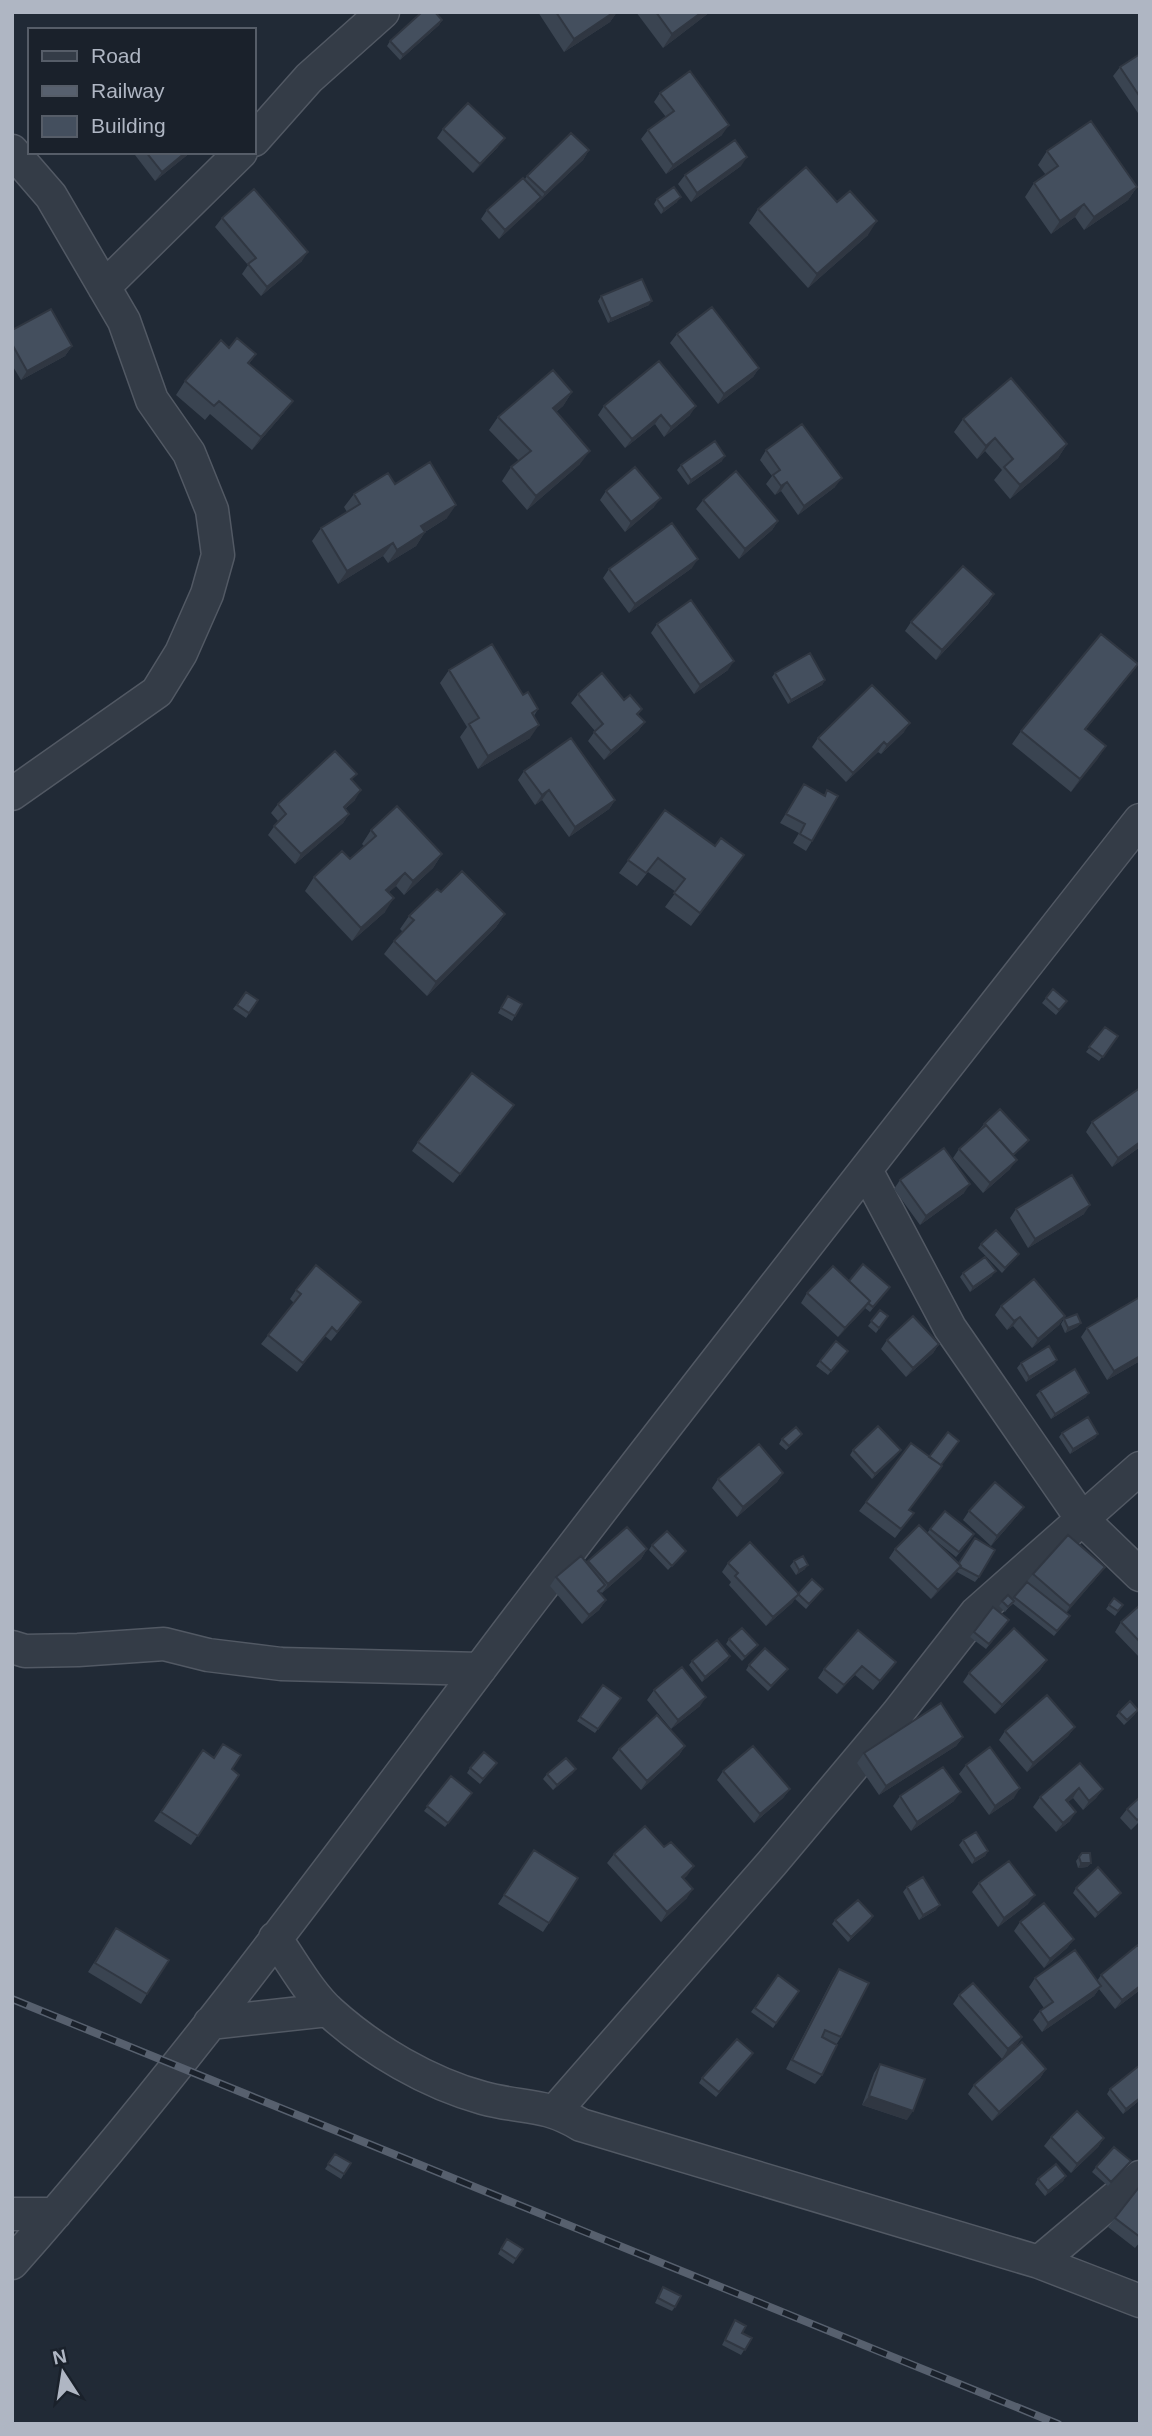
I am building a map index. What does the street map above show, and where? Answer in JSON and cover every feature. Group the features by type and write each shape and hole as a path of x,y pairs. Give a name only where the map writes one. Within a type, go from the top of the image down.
{"street":[{"path":"256,138 309,78 383,12"},
{"path":"12,151 51,196 124,321 152,400 189,453 212,510 218,555 207,594 181,653 157,692 12,794"},
{"path":"104,287 239,154"},
{"path":"12,2263 210,2023 480,1669 1140,820"},
{"path":"866,1170 950,1328 1082,1520 1140,1575"},
{"path":"555,2110 772,1863 897,1714 976,1613 1140,1468"},
{"path":"12,1647 26,1651 78,1650 164,1644 208,1655 281,1664 480,1669"},
{"path":"275,1938 328,2010 384,2052 436,2082 485,2098 555,2110 581,2125 1039,2262 1140,2301"},
{"path":"210,2023 328,2010"},
{"path":"1039,2262 1140,2177"},
{"path":"12,2214 55,2214"}],"building":[{"path":"422,12 435,12 442,20 403,55 390,41"},
{"path":"556,12 614,12 574,39"},
{"path":"656,12 702,12 672,34"},
{"path":"1140,54 1140,97 1120,67"},
{"path":"690,71 729,125 673,165 648,130 674,111 660,93"},
{"path":"468,103 505,138 480,164 443,129"},
{"path":"1091,121 1137,187 1094,217 1084,204 1060,221 1034,183 1058,166 1047,151"},
{"path":"571,133 589,150 545,193 527,176"},
{"path":"735,140 747,157 697,193 685,175"},
{"path":"148,154 184,154 162,172"},
{"path":"806,167 837,202 850,191 877,221 817,274 758,209"},
{"path":"523,178 541,197 505,230 487,210"},
{"path":"674,187 681,197 664,209 657,199"},
{"path":"254,189 308,252 267,287 248,264 256,258 222,218"},
{"path":"642,279 652,301 611,319 601,296"},
{"path":"712,307 759,368 724,394 677,334"},
{"path":"51,309 72,346 27,371 12,344 12,330"},
{"path":"237,338 256,354 248,363 293,401 261,437 219,401 214,406 185,381 221,340 229,348"},
{"path":"659,361 696,406 671,427 661,415 632,439 604,406"},
{"path":"553,370 572,392 553,408 590,451 536,496 511,467 531,451 498,417"},
{"path":"1011,378 1067,444 1020,485 1004,467 1013,459 995,438 986,446 963,419"},
{"path":"802,424 842,478 804,506 787,482 781,486 773,475 780,470 766,450"},
{"path":"715,441 725,456 691,480 681,465"},
{"path":"430,462 456,505 421,526 425,532 397,550 393,543 347,571 321,528 360,504 354,494 388,473 395,484"},
{"path":"635,467 661,498 631,522 606,491"},
{"path":"736,471 778,521 745,549 703,500"},
{"path":"672,523 698,559 635,604 609,569"},
{"path":"963,566 994,594 942,650 911,622"},
{"path":"691,600 734,661 700,685 657,624"},
{"path":"1101,634 1138,664 1085,729 1106,746 1080,779 1021,731"},
{"path":"492,644 523,695 528,692 538,709 532,713 539,725 488,756 469,724 479,718 449,670"},
{"path":"810,653 825,680 791,700 775,673"},
{"path":"602,673 624,700 630,695 642,709 637,714 645,722 611,751 594,732 603,724 578,694"},
{"path":"872,685 910,723 887,745 884,742 853,773 818,738"},
{"path":"571,738 615,800 575,827 549,790 542,795 524,771"},
{"path":"335,751 357,774 351,779 361,790 344,807 349,814 301,854 274,826 286,814 278,804"},
{"path":"804,784 825,796 827,790 838,796 812,841 800,834 805,824 786,814"},
{"path":"397,806 442,854 413,881 405,873 386,890 394,898 361,928 314,877 342,851 350,859 376,836 371,830"},
{"path":"665,810 715,846 721,838 744,855 700,913 674,893 685,879 658,858 646,873 628,860"},
{"path":"462,871 505,914 436,982 394,941 414,920 409,916 437,889 441,892"},
{"path":"1053,989 1067,1001 1059,1010 1046,998"},
{"path":"246,992 258,1000 249,1013 237,1005"},
{"path":"508,996 522,1004 515,1016 501,1008"},
{"path":"1105,1027 1118,1036 1103,1057 1089,1047"},
{"path":"472,1073 514,1105 460,1174 418,1142"},
{"path":"1140,1088 1140,1142 1118,1158 1092,1122"},
{"path":"1000,1109 1029,1140 1013,1155 984,1124"},
{"path":"986,1125 1017,1160 990,1183 959,1149"},
{"path":"944,1148 970,1184 926,1216 900,1180"},
{"path":"1072,1175 1090,1205 1035,1239 1016,1209"},
{"path":"996,1230 1019,1254 1005,1268 981,1244"},
{"path":"985,1257 996,1271 973,1287 963,1273"},
{"path":"863,1264 890,1287 873,1307 849,1281"},
{"path":"316,1265 361,1302 337,1332 332,1327 303,1363 268,1335 301,1294 296,1290"},
{"path":"833,1266 870,1301 845,1328 807,1293"},
{"path":"1034,1279 1065,1316 1038,1339 1020,1317 1014,1321 1001,1306"},
{"path":"1140,1297 1140,1356 1114,1371 1087,1328"},
{"path":"880,1310 888,1316 879,1328 871,1321"},
{"path":"1077,1314 1081,1323 1068,1328 1064,1319"},
{"path":"913,1316 939,1344 913,1368 887,1340"},
{"path":"836,1341 848,1351 831,1371 820,1361"},
{"path":"1049,1346 1057,1360 1029,1377 1021,1363"},
{"path":"1075,1369 1089,1393 1055,1414 1040,1391"},
{"path":"1088,1417 1098,1434 1073,1449 1062,1433"},
{"path":"878,1426 901,1450 875,1474 853,1450"},
{"path":"796,1427 802,1434 789,1446 782,1439"},
{"path":"948,1432 959,1441 941,1465 929,1457"},
{"path":"911,1443 942,1466 909,1510 914,1513 901,1529 866,1502"},
{"path":"759,1444 783,1473 743,1507 718,1479"},
{"path":"995,1482 1024,1507 997,1536 969,1511"},
{"path":"945,1511 974,1534 959,1552 930,1529"},
{"path":"919,1525 961,1566 938,1590 895,1549"},
{"path":"627,1527 647,1549 608,1584 588,1561"},
{"path":"667,1531 686,1551 672,1566 652,1545"},
{"path":"1068,1535 1105,1567 1070,1606 1033,1574"},
{"path":"975,1538 995,1550 979,1577 960,1567 959,1563"},
{"path":"750,1542 799,1594 773,1617 735,1576 738,1573 728,1563"},
{"path":"581,1556 605,1585 598,1591 606,1600 589,1615 556,1577"},
{"path":"803,1556 808,1565 799,1570 794,1561"},
{"path":"812,1579 823,1589 809,1604 798,1594"},
{"path":"1027,1582 1070,1616 1057,1631 1014,1597"},
{"path":"1008,1595 1014,1601 1008,1607 1002,1601"},
{"path":"1114,1598 1123,1605 1118,1611 1109,1605"},
{"path":"1140,1605 1140,1642 1121,1622"},
{"path":"993,1607 1009,1620 989,1644 974,1632"},
{"path":"742,1628 758,1645 745,1657 729,1639"},
{"path":"1014,1628 1047,1660 1002,1705 969,1673"},
{"path":"858,1630 896,1662 880,1681 862,1666 844,1685 824,1669"},
{"path":"717,1640 730,1656 705,1677 692,1661"},
{"path":"765,1648 788,1669 771,1686 749,1665"},
{"path":"682,1667 706,1697 678,1720 654,1690"},
{"path":"603,1685 621,1698 598,1729 580,1717"},
{"path":"1047,1695 1075,1727 1033,1763 1005,1731"},
{"path":"1130,1701 1138,1710 1127,1720 1119,1712"},
{"path":"941,1703 963,1737 886,1786 864,1753"},
{"path":"657,1715 685,1746 647,1781 619,1749"},
{"path":"223,1744 241,1755 232,1769 239,1775 198,1836 161,1812 203,1750 214,1758"},
{"path":"753,1746 790,1789 760,1814 723,1771"},
{"path":"990,1747 1020,1788 995,1806 966,1765"},
{"path":"484,1752 497,1763 483,1779 470,1768"},
{"path":"566,1758 576,1769 557,1785 547,1774"},
{"path":"1080,1763 1103,1789 1089,1801 1079,1788 1066,1800 1076,1812 1063,1823 1040,1797"},
{"path":"943,1767 961,1792 917,1822 900,1796"},
{"path":"451,1776 472,1793 448,1823 427,1806"},
{"path":"1140,1797 1140,1818 1137,1820 1127,1809"},
{"path":"645,1826 664,1847 671,1842 694,1866 682,1877 693,1889 667,1912 614,1854"},
{"path":"976,1832 988,1851 975,1859 963,1840"},
{"path":"534,1850 578,1878 549,1923 504,1895"},
{"path":"1082,1853 1090,1853 1091,1863 1081,1863 1079,1857"},
{"path":"1009,1861 1035,1895 1004,1918 979,1883"},
{"path":"1098,1867 1121,1893 1098,1913 1076,1888"},
{"path":"923,1877 940,1905 923,1915 907,1887"},
{"path":"858,1900 873,1916 851,1937 835,1920"},
{"path":"1044,1903 1074,1939 1050,1959 1020,1922"},
{"path":"116,1928 169,1960 147,1994 95,1963"},
{"path":"1139,1944 1140,1986 1122,2000 1101,1975"},
{"path":"1075,1950 1101,1986 1048,2023 1040,2011 1053,2002 1035,1978"},
{"path":"839,1969 869,1983 841,2037 825,2030 822,2037 837,2045 822,2075 792,2060"},
{"path":"778,1975 799,1991 776,2023 755,2008"},
{"path":"973,1983 1022,2037 1008,2049 959,1995"},
{"path":"737,2039 753,2053 719,2092 702,2078"},
{"path":"1022,2042 1046,2069 999,2112 974,2085"},
{"path":"880,2064 925,2079 913,2111 869,2096"},
{"path":"1140,2065 1140,2098 1126,2109 1110,2089"},
{"path":"1077,2111 1104,2138 1077,2164 1051,2137"},
{"path":"1114,2147 1131,2161 1111,2182 1096,2167"},
{"path":"335,2154 351,2163 344,2174 328,2164"},
{"path":"1056,2164 1066,2176 1048,2191 1038,2179"},
{"path":"1140,2186 1140,2237 1115,2218"},
{"path":"507,2239 523,2249 516,2259 501,2249"},
{"path":"663,2287 681,2296 675,2307 658,2298"},
{"path":"735,2320 746,2326 742,2333 752,2338 745,2350 725,2340"}],"railway":[{"path":"12,1999 1058,2424"}]}
